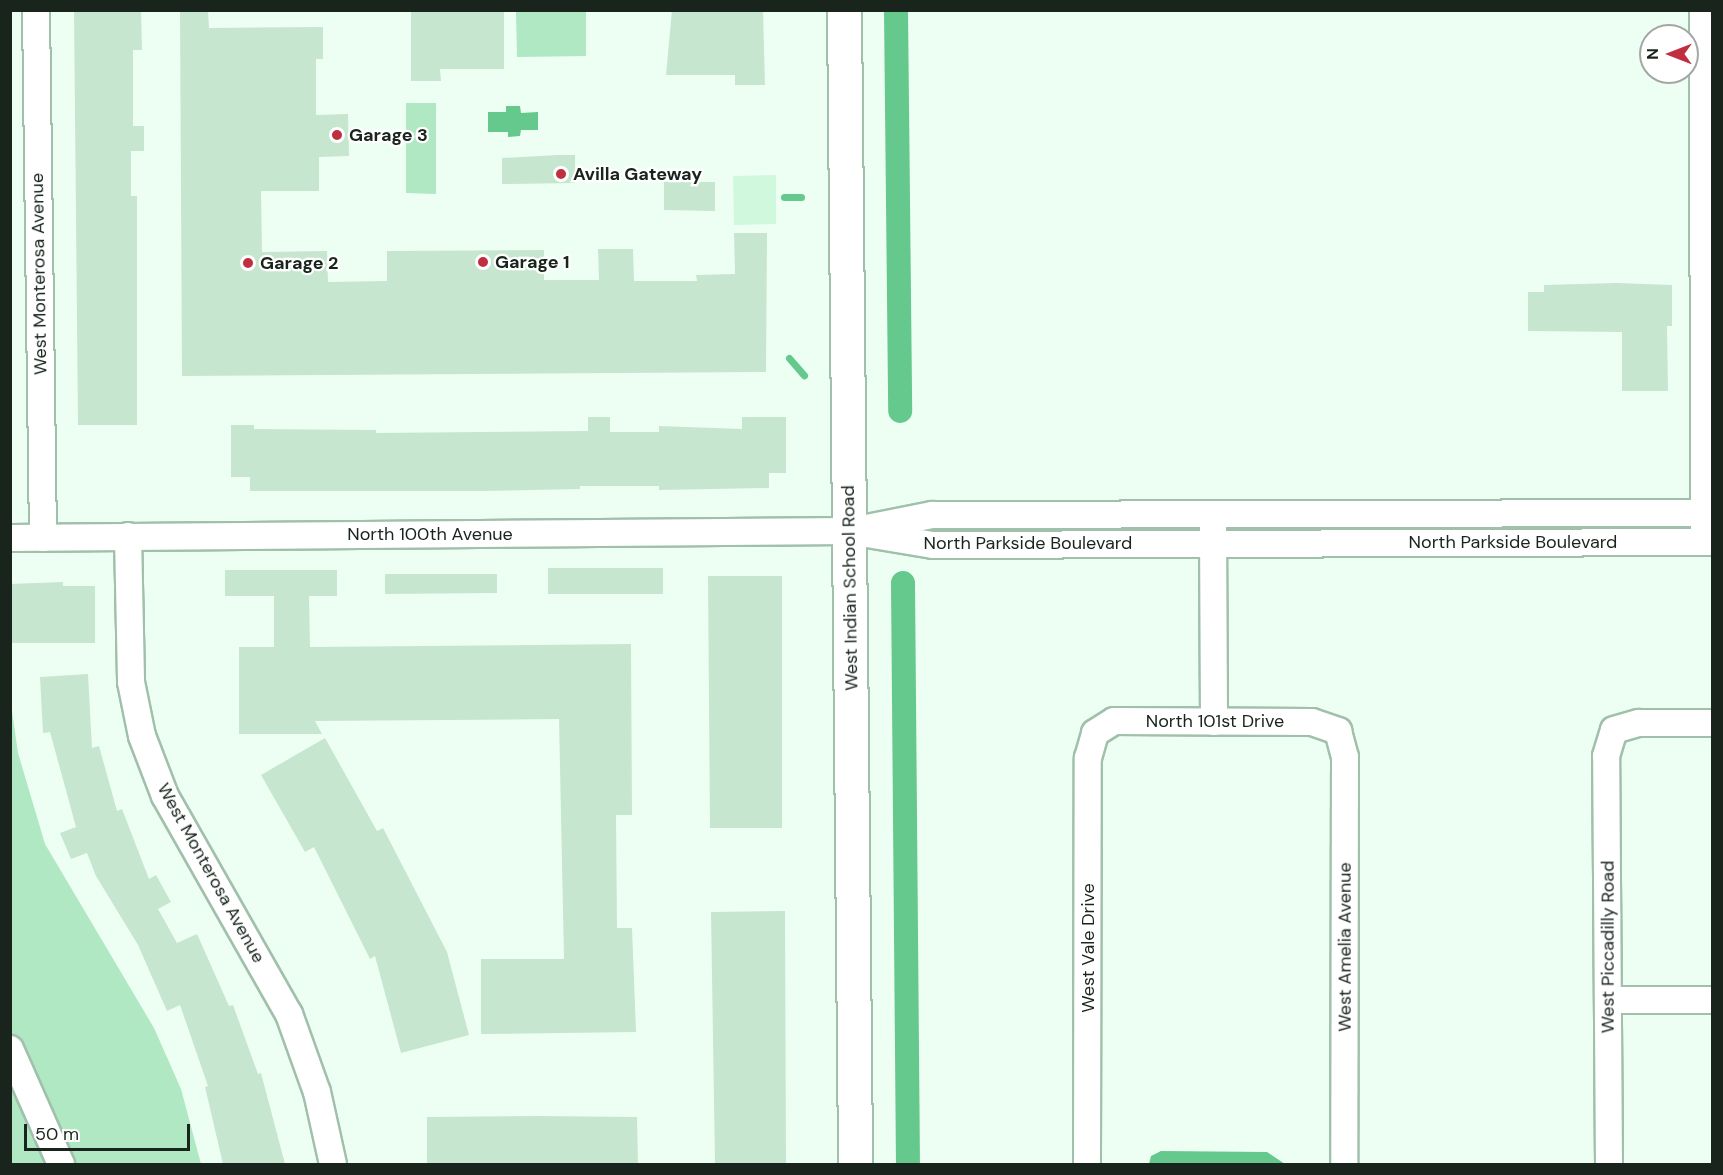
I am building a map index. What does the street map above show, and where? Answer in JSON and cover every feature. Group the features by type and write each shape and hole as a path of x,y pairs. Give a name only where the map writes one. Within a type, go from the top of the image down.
{"main road":[{"name":"West Indian School Road","path":"844,10 855,1164"}],"street":[{"name":"West Monterosa Avenue","path":"36,10 43,538"},
{"path":"1703,10 1708,128 1708,542"},
{"path":"1213,513 1214,722"},
{"name":"North Parkside Boulevard","path":"849,531 932,515 1708,513"},
{"name":"North 100th Avenue","path":"10,538 849,531"},
{"name":"North Parkside Boulevard","path":"849,531 933,546 1708,542"},
{"name":"West Monterosa Avenue","path":"128,537 131,682 142,736 165,796 289,1014 317,1092 333,1164"},
{"name":"North 101st Drive","path":"1095,733 1114,721 1312,722 1338,731"},
{"name":"West Piccadilly Road","path":"1609,1164 1606,756 1614,730 1639,723 1713,723"},
{"name":"West Amelia Avenue","path":"1338,731 1345,757 1344,1164"},
{"name":"West Vale Drive","path":"1087,1164 1088,758 1095,733"},
{"path":"1609,1000 1713,1000"},
{"path":"10,1049 61,1164"}],"shaded area":[{"path":"516,11 586,11 586,56 517,57"},
{"path":"406,103 436,103 436,194 406,193"},
{"path":"506,106 520,106 521,113 538,112 538,130 521,130 520,136 508,137 508,132 488,132 488,112 506,112"},
{"path":"776,175 776,224 734,225 733,176"},
{"path":"10,697 18,753 45,844 154,1028 181,1089 201,1164 11,1164"},
{"path":"1161,1151 1267,1152 1285,1164 1149,1164 1151,1156"}],"building":[{"path":"74,10 141,10 142,50 133,50 133,126 144,126 144,151 131,151 131,196 137,196 137,425 78,425"},
{"path":"180,10 208,10 209,28 323,27 323,59 316,59 316,115 348,114 349,156 319,157 319,191 261,191 262,252 327,251 328,282 387,281 387,251 544,250 544,280 599,280 598,249 633,249 634,281 697,281 696,275 735,274 734,233 767,233 766,372 182,376"},
{"path":"411,10 504,10 504,69 440,69 441,81 411,81"},
{"path":"672,10 763,10 765,85 735,85 735,75 666,75"},
{"path":"575,155 575,183 502,184 502,158"},
{"path":"664,182 715,182 715,211 664,210"},
{"path":"1616,283 1672,285 1672,326 1667,326 1668,391 1622,391 1622,332 1528,331 1528,292 1544,292 1544,285"},
{"path":"588,417 610,417 610,432 659,432 659,426 742,429 742,417 786,417 786,473 769,473 769,488 659,490 659,486 580,486 580,489 480,491 250,491 250,477 231,477 231,425 254,425 254,429 376,430 376,433 588,431"},
{"path":"548,568 663,568 663,594 548,594"},
{"path":"225,570 337,570 337,596 309,596 310,647 631,644 632,815 616,815 617,928 632,928 636,1032 481,1034 481,959 564,959 559,719 315,721 322,734 239,734 239,647 274,647 274,596 225,596"},
{"path":"385,574 497,574 497,593 385,594"},
{"path":"708,576 782,576 782,828 710,828"},
{"path":"63,582 63,586 95,586 95,643 10,643 10,584"},
{"path":"88,674 92,748 99,746 117,811 122,809 149,879 156,875 171,902 158,909 177,943 197,934 229,1006 233,1005 258,1074 261,1073 285,1164 223,1164 205,1087 208,1086 180,1005 167,1011 138,945 96,876 87,853 71,859 60,833 76,827 50,732 43,733 40,677"},
{"path":"325,738 377,831 383,828 447,952 469,1035 401,1053 375,956 370,959 314,847 305,852 261,775"},
{"path":"785,911 786,1164 715,1164 711,912"},
{"path":"427,1117 637,1117 638,1164 427,1164"}],"waterway":[{"path":"896,10 900,411"},
{"path":"784,197 801,197"},
{"path":"789,358 804,375"},
{"path":"903,583 908,1164"}],"place":[{"name":"Garage 3","path":"337,135"},
{"name":"Avilla Gateway","path":"561,174"},
{"name":"Garage 1","path":"483,262"},
{"name":"Garage 2","path":"248,263"}]}
